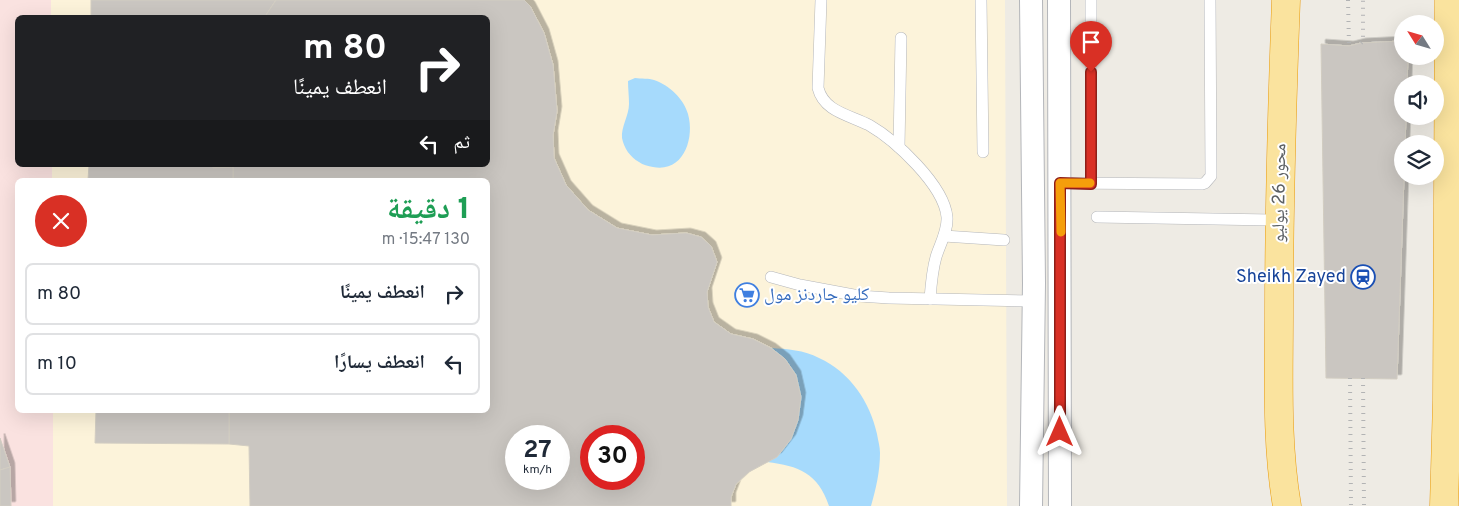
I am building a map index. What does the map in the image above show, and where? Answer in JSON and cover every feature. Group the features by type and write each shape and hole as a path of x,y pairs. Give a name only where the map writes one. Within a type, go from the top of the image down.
{"highway":[{"name":"محور 26 يوليو","path":"1286,0 1279,220 1279,415 1280,451 1287,506"},
{"path":"1444,506 1453,390 1449,0"}],"street":[{"path":"1031,0 1034,292 1031,506"},
{"path":"1060,0 1060,506"},
{"path":"1034,292 1060,283"}],"lane":[{"path":"821,0 818,88 820,95 830,107 870,126 899,147 914,161 940,197 947,225 935,258 930,299"},
{"path":"981,0 983,152"},
{"path":"1091,0 1091,184"},
{"path":"1060,183 1202,184 1209,180 1211,176 1210,0"},
{"path":"899,147 901,38"},
{"path":"1097,218 1279,220"},
{"path":"944,236 1004,240"},
{"path":"771,276 800,285 859,296 930,299 1034,292"}],"shaded area":[{"path":"0,0 51,0 51,15 15,15 15,167 52,167 52,178 15,178 15,413 53,413 53,506 0,506"},
{"name":"كليو جاردنز مول","path":"51,0 1005,0 1007,506 53,506 53,413 490,413 490,178 52,178 52,167 490,167 490,15 51,15"}],"water":[{"path":"635,78 652,79 660,82 675,93 686,108 690,124 688,143 679,159 672,165 653,167 644,165 633,158 624,145 622,134 629,108 628,81"},
{"path":"771,348 789,349 813,355 830,364 849,380 864,400 874,422 880,451 876,487 871,506 829,506 819,486 806,473 789,466 767,462 777,457 791,439 796,375 785,359"}],"building":[{"path":"91,0 276,0 266,15 91,15"},
{"path":"276,0 524,0 530,6 544,33 553,65 557,111 553,135 554,158 566,185 588,210 617,228 652,235 686,233 701,237 711,246 717,262 707,292 708,307 714,322 731,334 753,339 771,348 785,359 796,375 801,397 798,420 791,439 777,457 749,472 736,484 731,497 731,506 250,506 249,446 229,444 229,413 490,413 490,178 233,178 233,167 490,167 490,15 266,15"},
{"name":"Sheikh Zayed","path":"1394,41 1394,65 1408,65 1407,75 1394,75 1394,125 1406,125 1405,135 1394,135 1394,185 1404,185 1397,379 1326,378 1321,44 1349,46 1361,43"},
{"path":"89,167 233,167 233,178 88,178"},
{"path":"96,413 229,413 229,444 95,443"},
{"path":"0,438 10,467 0,470"},
{"path":"10,467 11,506 0,506 0,470"}],"railway":[{"path":"1348,0 1349,46"},
{"path":"1361,43 1363,41 1363,0"},
{"path":"1350,378 1351,506"},
{"path":"1363,378 1364,506"}],"slow traffic":[{"path":"1061,232 1060,183 1090,183"}],"place":[{"name":"Sheikh Zayed","path":"1363,277"},
{"name":"كليو جاردنز مول","path":"747,295"}],"route":[{"path":"1060,432 1060,183 1091,184 1091,72"}]}
